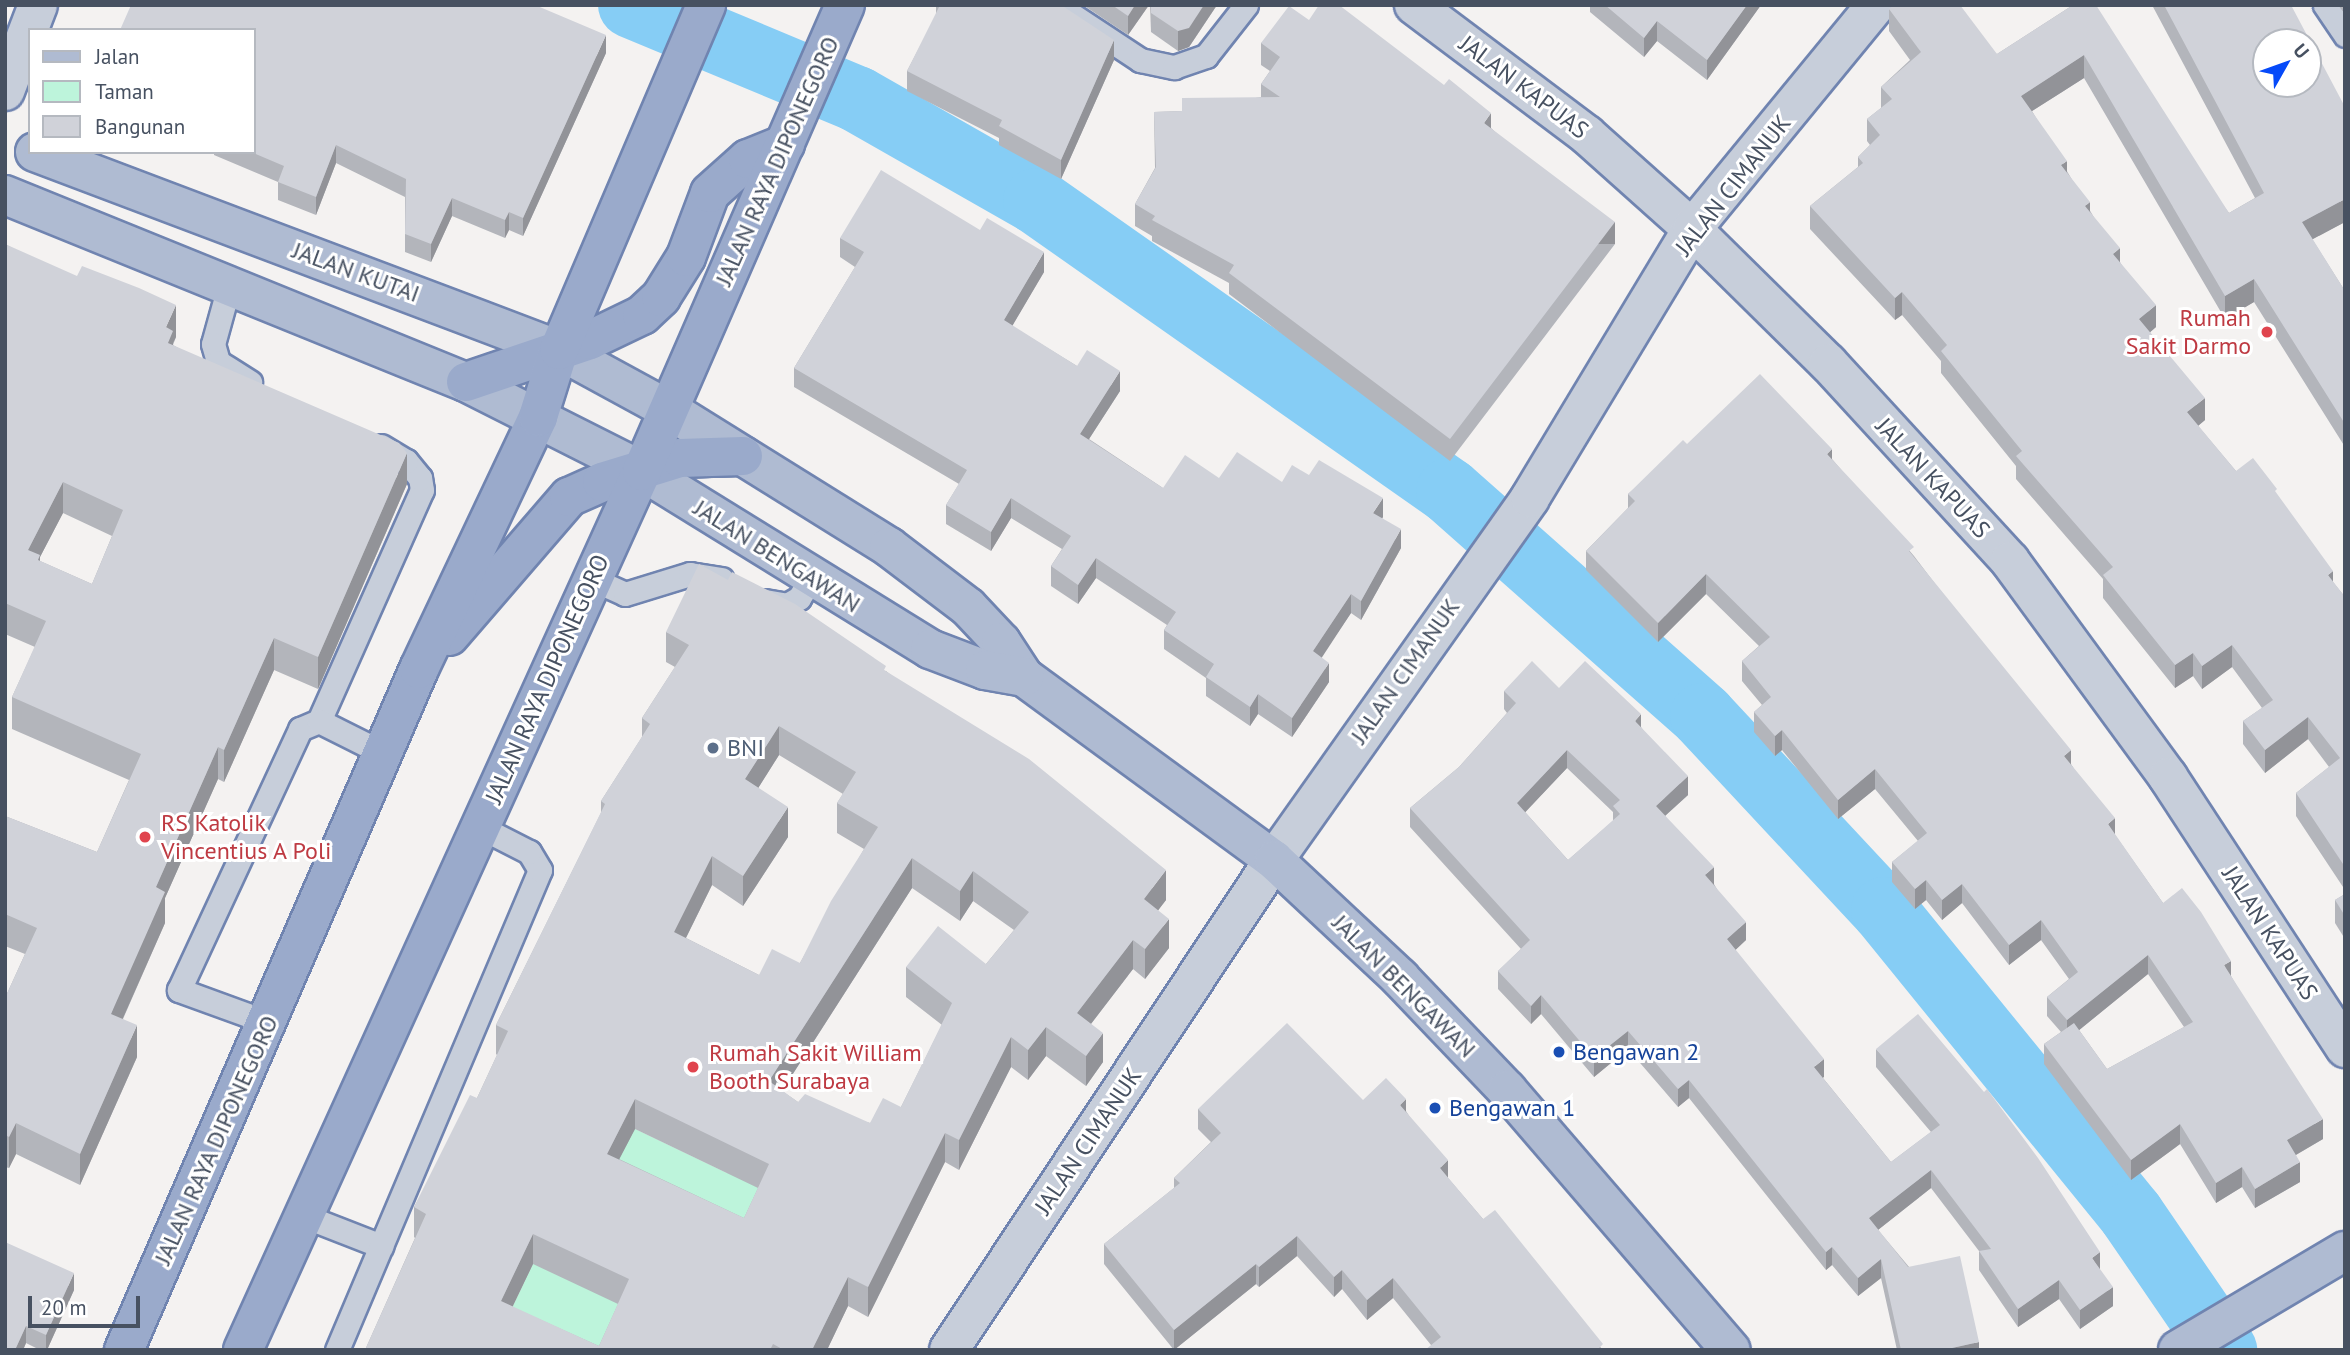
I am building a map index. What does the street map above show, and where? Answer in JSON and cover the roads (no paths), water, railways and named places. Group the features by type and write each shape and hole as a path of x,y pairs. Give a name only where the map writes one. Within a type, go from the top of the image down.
{"highway":[{"name":"JALAN RAYA DIPONEGORO","path":"124,1350 419,669 538,417 559,350 706,5"},
{"name":"JALAN RAYA DIPONEGORO","path":"243,1350 642,471 845,5"},
{"path":"466,382 559,350 642,315 661,297 686,257 710,193 748,159 787,137"},
{"path":"419,669 569,497 680,458 743,456"}],"main road":[{"path":"5,140 28,149"},
{"name":"JALAN KUTAI","path":"40,154 559,350 668,410"},
{"path":"5,195 466,382 538,417"},
{"name":"JALAN BENGAWAN","path":"668,410 888,547 968,607 1001,642 1024,677 1274,860 1400,978 1507,1090 1731,1350"},
{"name":"JALAN BENGAWAN","path":"538,417 642,471 811,579 930,649 985,670 1024,677"},
{"path":"2178,1350 2345,1251"}],"street":[{"path":"29,28 38,5"},
{"name":"JALAN KAPUAS","path":"1414,5 1587,135 1692,229 1828,363 2010,561 2168,777 2345,1048"},
{"name":"JALAN CIMANUK","path":"949,1350 1274,860 1447,610 1530,498 1692,229 1876,5"},
{"path":"5,92 28,31"}],"lane":[{"path":"1056,5 1140,60 1159,67 1174,67 1206,55 1247,5"},
{"path":"2325,5 2345,34"},
{"path":"229,286 213,344 218,362 232,374 267,390"},
{"path":"267,1022 179,990 300,729 319,721 422,490 420,478 405,461 359,434"},
{"path":"592,579 625,594 690,574 710,575 774,607 799,598 811,579"},
{"path":"319,721 383,753"},
{"path":"338,1350 540,870 529,852 480,827"},
{"path":"304,1216 382,1245"}],"waterway":[{"path":"631,5 857,99 1036,201 1449,491 1703,716 1884,910 2131,1214 2224,1350"}],"place":[{"name":"Rumah Sakit Darmo","path":"2267,332"},
{"name":"BNI","path":"713,748"},
{"name":"RS Katolik Vincentius A Poli","path":"145,837"},
{"name":"Bengawan 2","path":"1559,1052"},
{"name":"Rumah Sakit William Booth Surabaya","path":"693,1067"},
{"name":"Bengawan 1","path":"1435,1108"}]}
